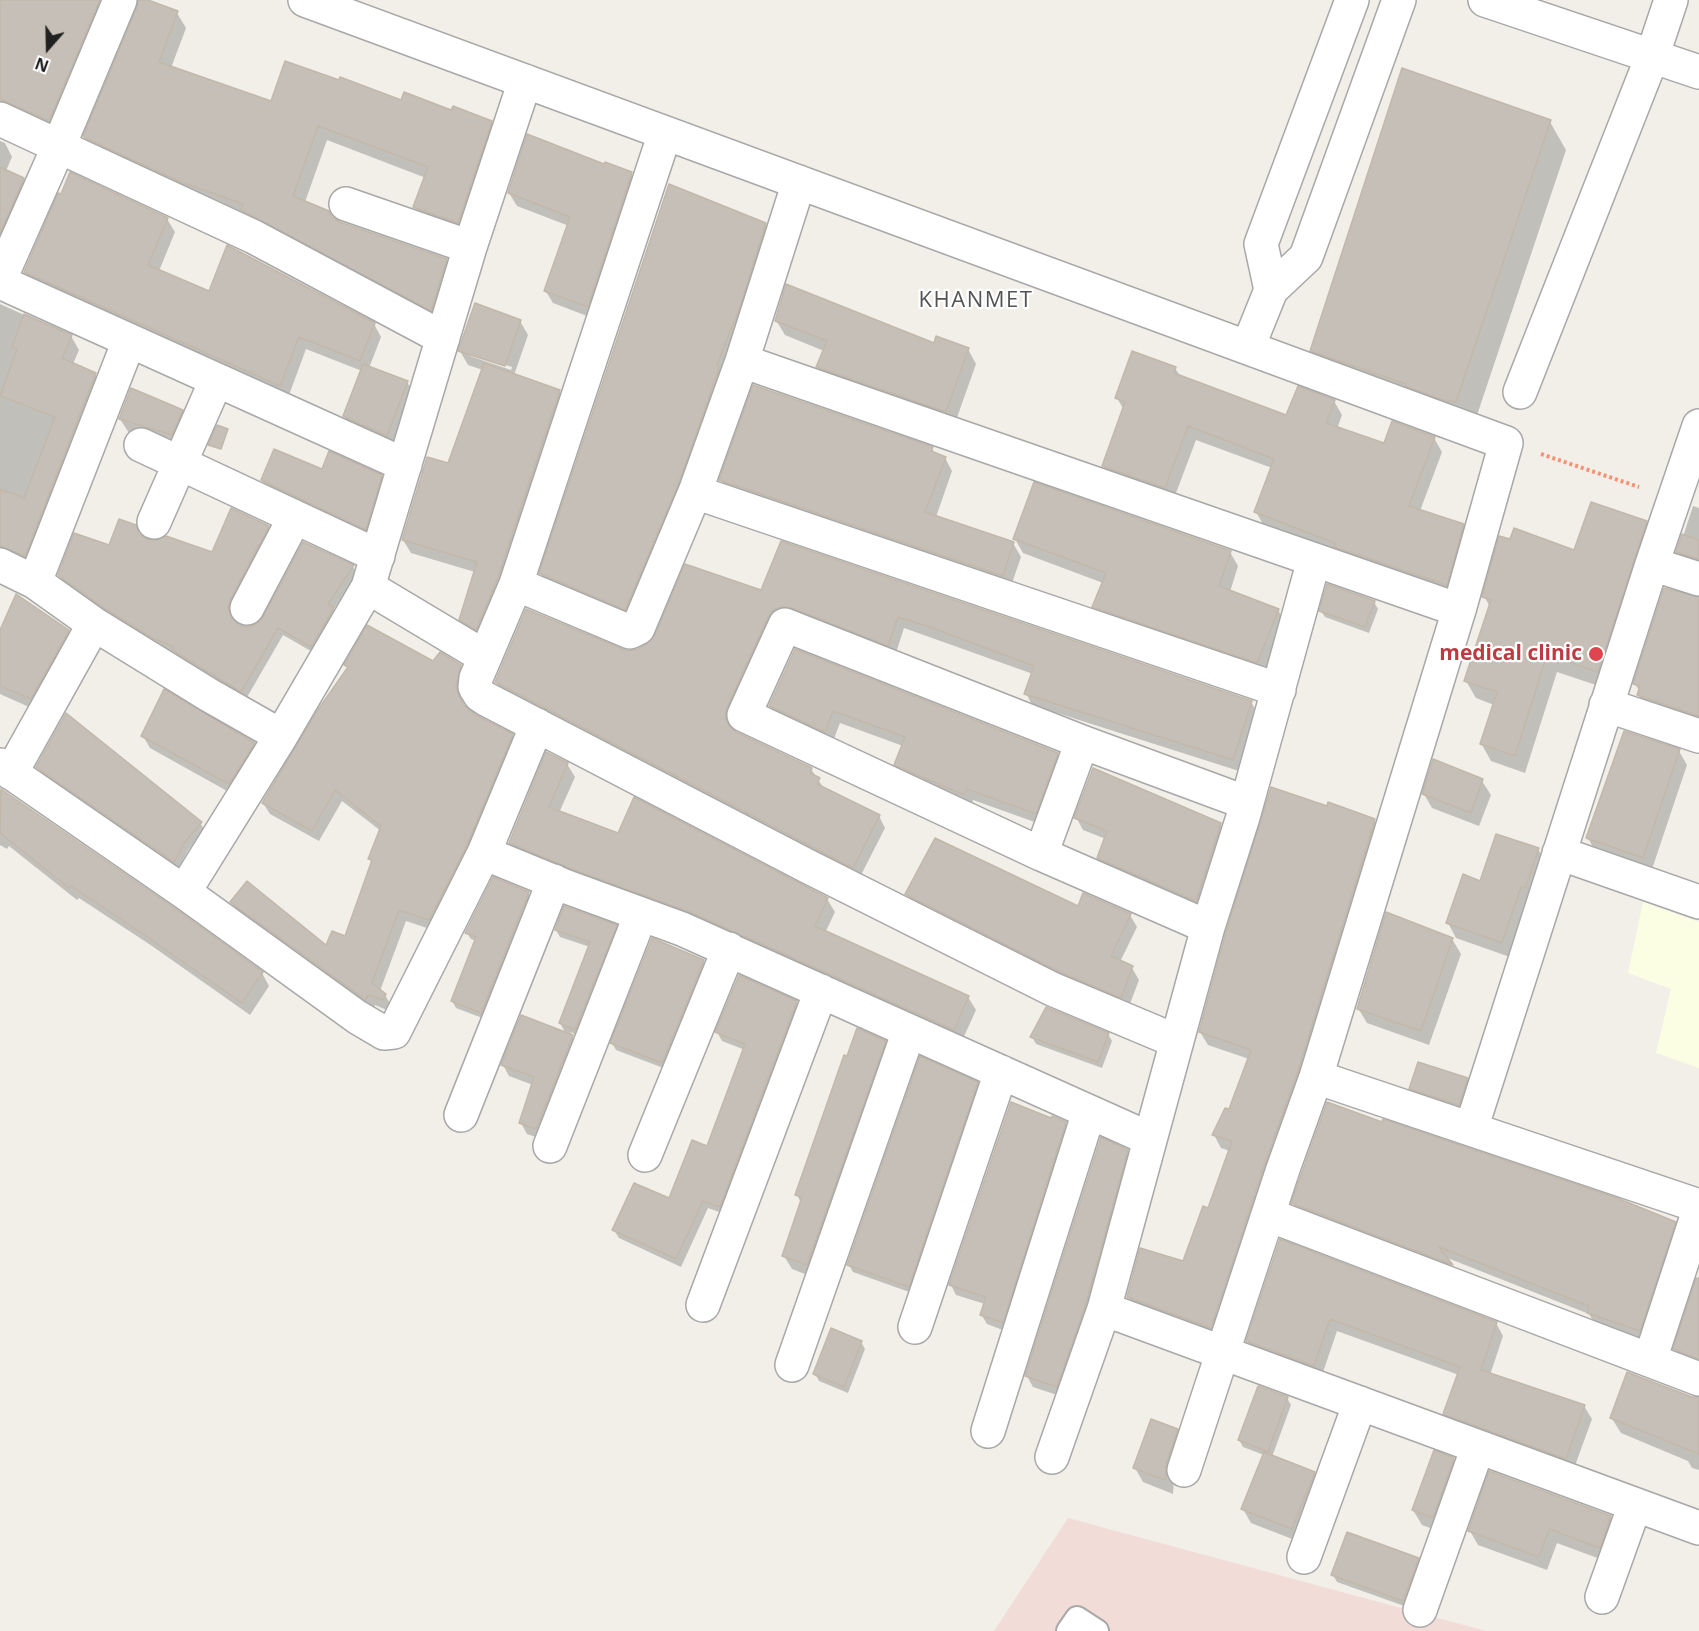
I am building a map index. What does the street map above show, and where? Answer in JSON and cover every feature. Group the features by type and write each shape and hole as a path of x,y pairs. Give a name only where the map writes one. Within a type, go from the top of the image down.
{"street":[{"path":"120,0 0,280 216,381 405,465"},
{"path":"305,0 1506,442 1459,610 1316,1077 1283,1169 1184,1470"},
{"path":"1271,291 1261,244 1352,0"},
{"path":"1248,347 1271,291 1306,257 1399,0"},
{"path":"1485,0 1699,72"},
{"path":"1520,393 1652,57 1671,0"},
{"path":"184,892 281,736 368,587 471,247 525,81"},
{"path":"0,119 58,148 254,237 443,338"},
{"path":"665,132 516,584 476,678 475,687 480,695 808,867 1052,989 1176,1041"},
{"path":"516,584 630,633 635,632 638,628 695,492 742,362 799,182"},
{"path":"346,204 471,247"},
{"path":"35,582 129,340"},
{"path":"742,362 1459,610"},
{"path":"154,522 216,381"},
{"path":"1471,1129 1606,705 1699,426"},
{"path":"141,445 378,556"},
{"path":"695,492 1279,690"},
{"path":"247,608 295,517"},
{"path":"1052,1457 1104,1309 1176,1041 1208,927 1247,803 1314,560"},
{"path":"1652,564 1699,579"},
{"path":"0,565 35,582 94,624 209,696 281,736"},
{"path":"368,587 485,657"},
{"path":"94,624 5,769 184,892 357,1017 384,1032 394,1032 484,853 537,725"},
{"path":"1208,927 1041,854 744,715 785,625 1082,742 1247,803"},
{"path":"1606,705 1699,736"},
{"path":"1041,854 1082,742"},
{"path":"484,853 729,949 1150,1139"},
{"path":"1559,853 1699,902"},
{"path":"461,1115 554,881"},
{"path":"550,1146 641,914"},
{"path":"645,1155 729,949"},
{"path":"703,1305 820,991"},
{"path":"792,1365 909,1031"},
{"path":"915,1327 1001,1072"},
{"path":"1316,1077 1699,1208 1650,1360"},
{"path":"988,1431 1089,1112"},
{"path":"1269,1215 1699,1379"},
{"path":"1104,1309 1699,1528"},
{"path":"1304,1557 1360,1403"},
{"path":"1420,1611 1478,1447"},
{"path":"1602,1597 1635,1505"}],"lane":[{"path":"1068,1631 1077,1618 1097,1631"}],"path":[{"path":"1506,442 1674,499"}],"shaded area":[{"path":"1643,902 1699,922 1699,1068 1656,1053 1671,989 1628,973"},
{"path":"1068,1518 1486,1631 994,1631"}],"building":[{"path":"0,0 100,0 49,121 0,99"},
{"path":"138,0 148,0 178,11 159,62 271,101 285,61 339,80 340,77 401,100 404,92 451,110 453,106 492,121 458,223 413,207 428,167 318,126 293,196 329,211 332,217 340,222 447,259 431,311 241,210 243,204 183,183 83,136"},
{"path":"1402,68 1551,120 1456,402 1449,400 1448,402 1405,386 1406,384 1310,351"},
{"path":"527,134 604,164 605,162 632,172 588,307 544,291 570,217 508,193"},
{"path":"0,167 24,178 0,233"},
{"path":"70,172 168,218 148,265 209,291 227,245 375,323 360,361 299,337 280,386 24,272 58,193 61,194"},
{"path":"669,184 766,223 740,307 717,365 720,366 678,485 625,610 539,573"},
{"path":"786,284 934,343 936,336 969,348 946,412 816,367 827,341 775,321"},
{"path":"475,303 521,320 505,366 458,351"},
{"path":"24,314 72,335 62,358 96,373 25,556 0,546 0,489 24,498 55,417 0,396 17,349 12,347"},
{"path":"1132,351 1176,367 1174,373 1286,415 1298,386 1335,400 1326,423 1384,443 1392,421 1435,437 1409,506 1464,524 1447,585 1334,547 1335,543 1254,512 1274,459 1188,426 1165,488 1102,466 1125,402 1115,398"},
{"path":"484,363 560,390 498,577 476,630 459,620 477,562 402,540 427,457 448,463"},
{"path":"363,364 408,381 387,436 343,416"},
{"path":"753,385 933,447 931,451 946,457 925,512 1014,542 1003,576 719,480"},
{"path":"131,388 183,410 172,435 119,419"},
{"path":"217,425 228,429 221,449 208,445"},
{"path":"274,449 322,469 329,451 382,475 366,530 261,480"},
{"path":"1034,482 1231,551 1219,586 1279,609 1257,663 1092,607 1106,573 1013,539"},
{"path":"1591,502 1647,521 1598,672 1547,655 1515,756 1480,744 1497,692 1464,681 1491,600 1482,597 1499,536 1510,539 1514,528 1574,550"},
{"path":"231,508 269,526 230,600 228,608 231,617 239,625 247,627 256,624 263,617 303,542 354,565 328,604 334,607 311,647 278,628 241,692 172,650 173,646 154,639 104,608 58,575 74,533 109,545 119,519 136,525 139,534 147,539 157,540 166,536 212,552"},
{"path":"1682,534 1699,540 1699,559 1676,552"},
{"path":"781,541 1252,701 1233,760 1024,694 1034,666 930,627 898,617 888,646 792,608 782,607 773,610 768,617 727,707 725,717 729,726 736,732 812,768 810,773 820,778 817,784 880,815 853,868 495,682 526,609 623,649 630,651 638,649 647,644 655,635 685,564 761,590"},
{"path":"1327,584 1375,601 1365,627 1319,611"},
{"path":"1664,588 1699,597 1699,716 1637,695 1640,686 1633,684"},
{"path":"16,594 69,630 31,699 0,686 0,630"},
{"path":"367,625 433,661 440,652 461,665 456,686 464,705 476,715 513,734 467,845 429,920 399,910 372,983 386,994 383,1000 368,995 366,1000 230,902 247,881 326,945 332,931 345,936 372,860 368,859 381,826 335,790 312,831 262,803 317,711 348,667 344,665"},
{"path":"795,649 1058,753 1036,814 967,789 964,795 894,765 905,737 833,711 825,732 769,706"},
{"path":"164,689 255,743 229,784 141,736"},
{"path":"66,713 202,822 185,842 174,862 36,767"},
{"path":"1624,731 1680,749 1643,858 1586,838"},
{"path":"546,752 568,763 549,807 618,833 634,797 828,898 815,926 969,996 954,1030 690,912 574,870 509,843"},
{"path":"1433,759 1483,779 1471,813 1422,794"},
{"path":"1093,768 1221,823 1196,901 1097,858 1107,831 1074,818"},
{"path":"1271,787 1327,806 1328,802 1375,819 1298,1071 1211,1328 1127,1297 1140,1248 1183,1261 1203,1206 1208,1208 1232,1141 1212,1135 1225,1108 1229,1109 1251,1050 1199,1032 1226,932"},
{"path":"1,789 263,972 242,1003 71,886 69,888 0,833"},
{"path":"1496,834 1539,848 1525,888 1521,887 1502,943 1446,923 1463,874 1480,881"},
{"path":"935,838 1078,906 1083,893 1131,914 1111,956 1133,966 1121,998 1060,972 905,894"},
{"path":"493,877 529,892 481,1013 451,1001 476,937 465,933"},
{"path":"564,906 617,925 575,1030 559,1023 590,942 555,930"},
{"path":"1386,912 1453,938 1421,1031 1357,1009"},
{"path":"652,938 704,960 662,1063 610,1043"},
{"path":"739,975 797,1001 720,1207 703,1201 676,1259 612,1230 634,1183 669,1198 692,1140 707,1146 745,1044 715,1032"},
{"path":"1046,1007 1109,1033 1098,1062 1030,1037"},
{"path":"521,1015 573,1035 536,1129 519,1123 534,1077 501,1065"},
{"path":"857,1028 886,1041 807,1265 782,1256 802,1197 795,1195 844,1055 847,1056"},
{"path":"920,1056 978,1082 909,1287 847,1265"},
{"path":"1418,1062 1468,1078 1459,1105 1409,1089"},
{"path":"1011,1102 1066,1122 1003,1323 980,1315 986,1297 949,1285"},
{"path":"1327,1102 1617,1198 1676,1222 1640,1331 1587,1313 1589,1306 1439,1247 1453,1265 1291,1203"},
{"path":"1101,1137 1128,1150 1086,1303 1057,1387 1025,1376"},
{"path":"1280,1239 1497,1322 1481,1370 1585,1405 1566,1459 1443,1414 1460,1367 1330,1319 1314,1366 1246,1341"},
{"path":"1696,1278 1699,1279 1699,1359 1673,1349"},
{"path":"831,1328 862,1341 844,1387 813,1374"},
{"path":"1627,1372 1692,1397 1699,1397 1699,1454 1610,1418"},
{"path":"1258,1386 1288,1397 1268,1452 1238,1440"},
{"path":"1151,1419 1178,1429 1166,1464 1165,1480 1133,1468"},
{"path":"1434,1450 1454,1458 1433,1518 1412,1510"},
{"path":"1264,1452 1315,1472 1292,1529 1241,1509"},
{"path":"1489,1471 1611,1516 1600,1548 1549,1529 1539,1557 1468,1531"},
{"path":"1347,1532 1419,1558 1403,1601 1331,1575"}],"place":[{"name":"medical clinic","path":"1596,654"}],"district":[{"name":"KHANMET","path":"976,301"}]}
